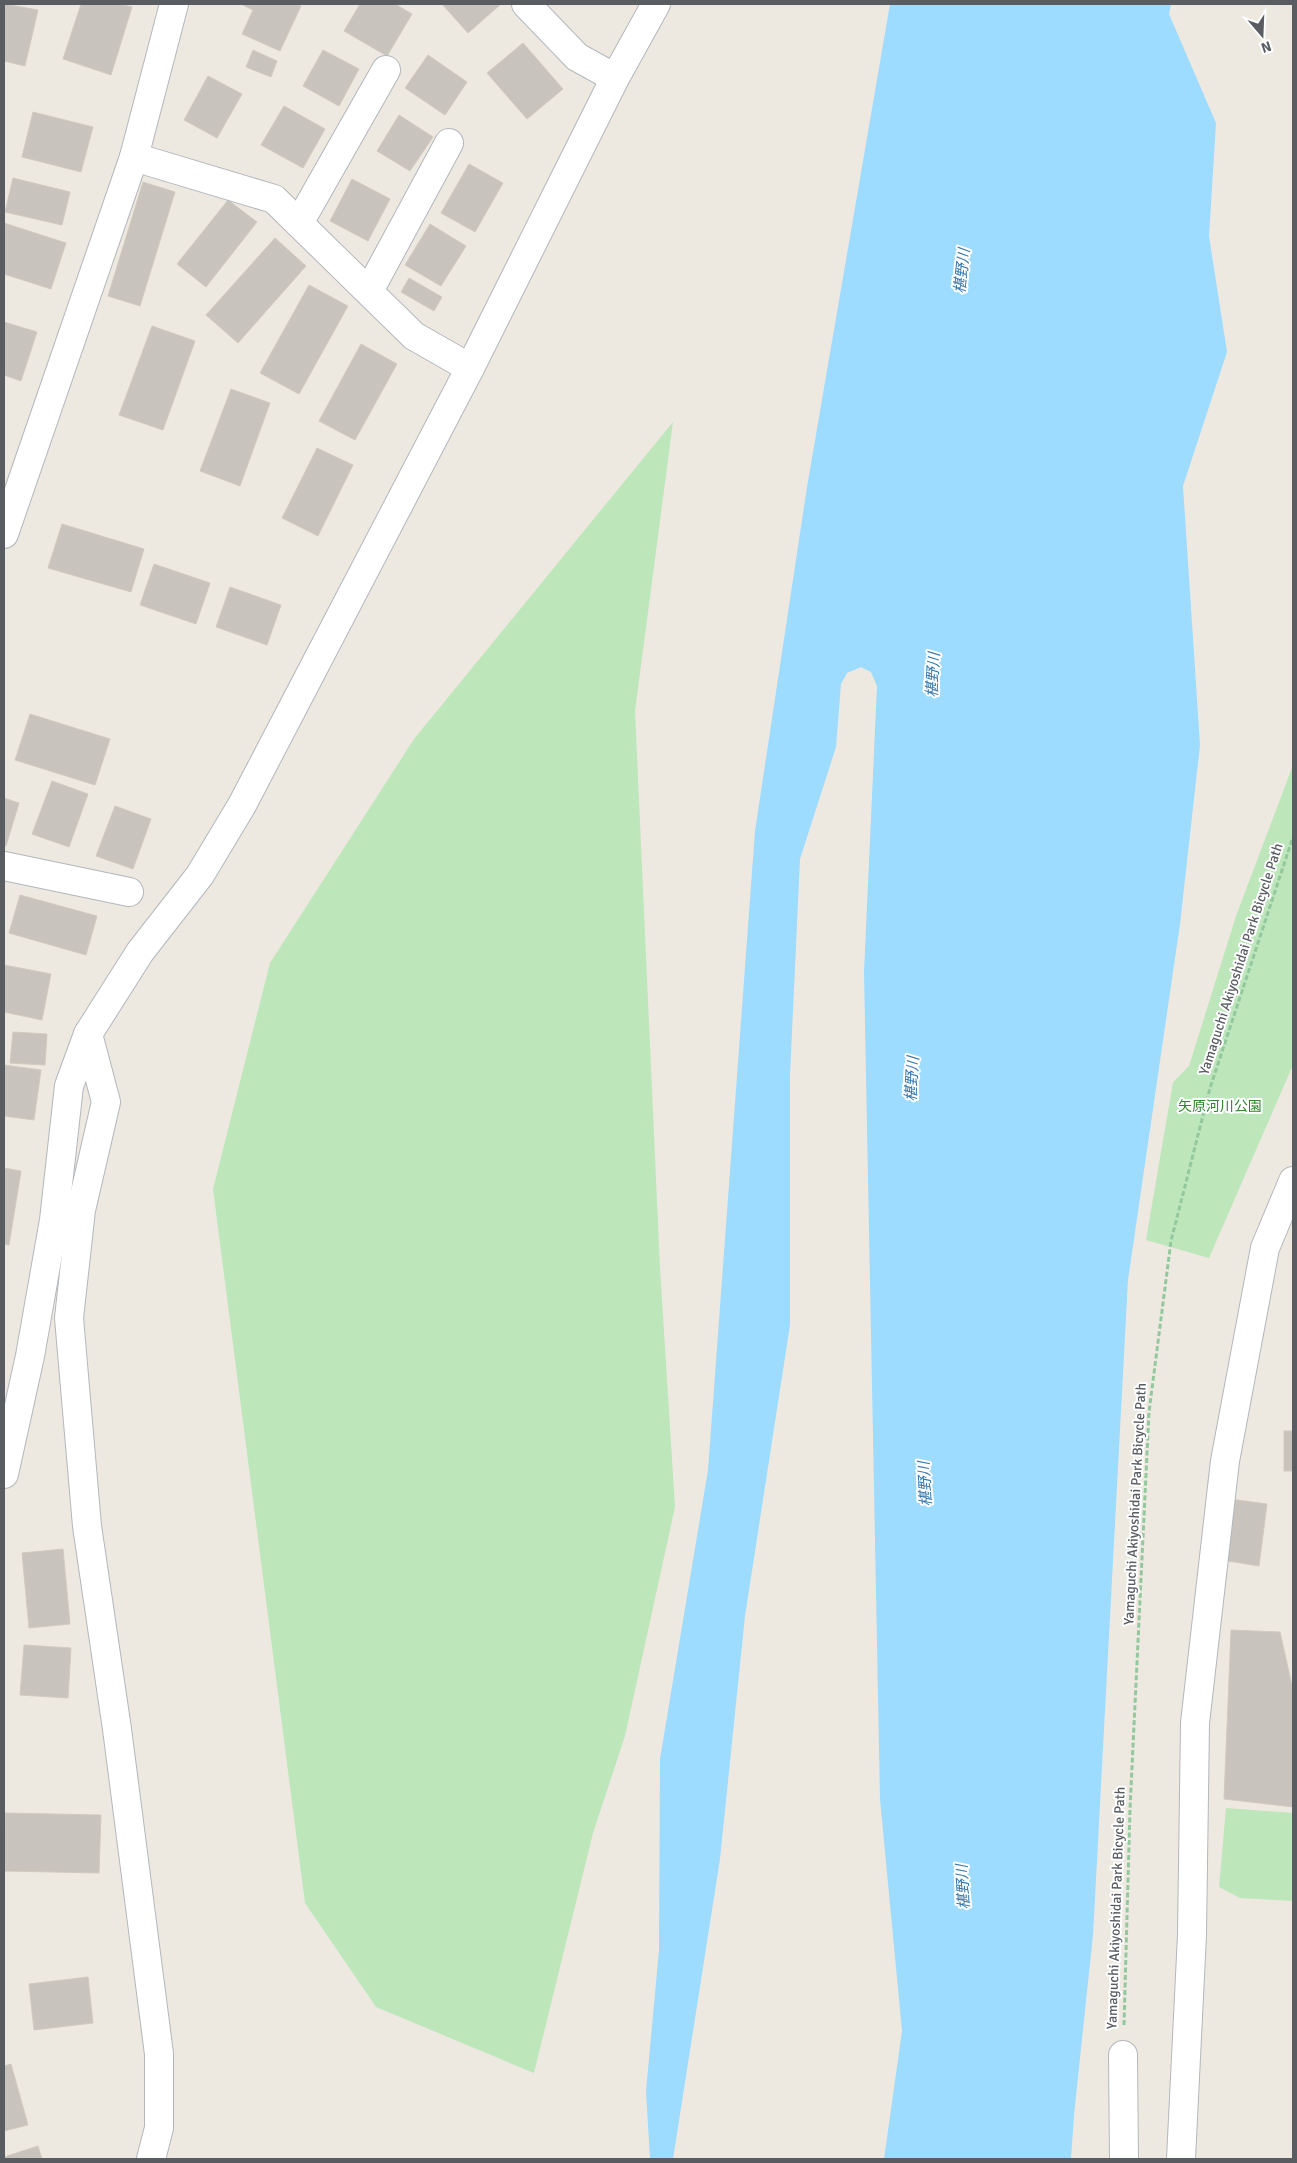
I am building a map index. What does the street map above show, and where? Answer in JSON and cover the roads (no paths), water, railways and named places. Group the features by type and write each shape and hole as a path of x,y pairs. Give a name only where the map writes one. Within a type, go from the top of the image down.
{"street":[{"path":"4,534 134,157 174,4"},
{"path":"526,4 577,57 615,78"},
{"path":"4,1474 30,1356 54,1220 69,1086 88,1034 140,952 200,875 242,806 470,368 615,78 656,4"},
{"path":"299,223 386,70"},
{"path":"369,291 449,143"},
{"path":"134,157 274,199 414,336 470,368"},
{"path":"4,866 129,892"},
{"path":"88,1034 106,1102 81,1210 69,1318 87,1526 117,1729 158,2054 159,2128 151,2159"},
{"path":"1181,2159 1192,1935 1195,1723 1225,1461 1265,1248 1293,1181"},
{"path":"1123,2055 1124,2159"}],"water":[{"name":"椹野川","path":"890,4 1171,4 1169,14 1216,123 1209,236 1227,352 1183,486 1200,745 1180,924 1128,1280 1093,1935 1071,2159 884,2159 902,2031 880,1799 864,972 877,686 871,672 861,667 847,673 841,684 836,747 800,859 790,1075 790,1325 745,1616 720,1859 673,2159 650,2159 646,2091 659,1950 660,1759 708,1470 755,831 807,487"}],"park label":[{"name":"矢原河川公園","path":"1220,1106"}]}
